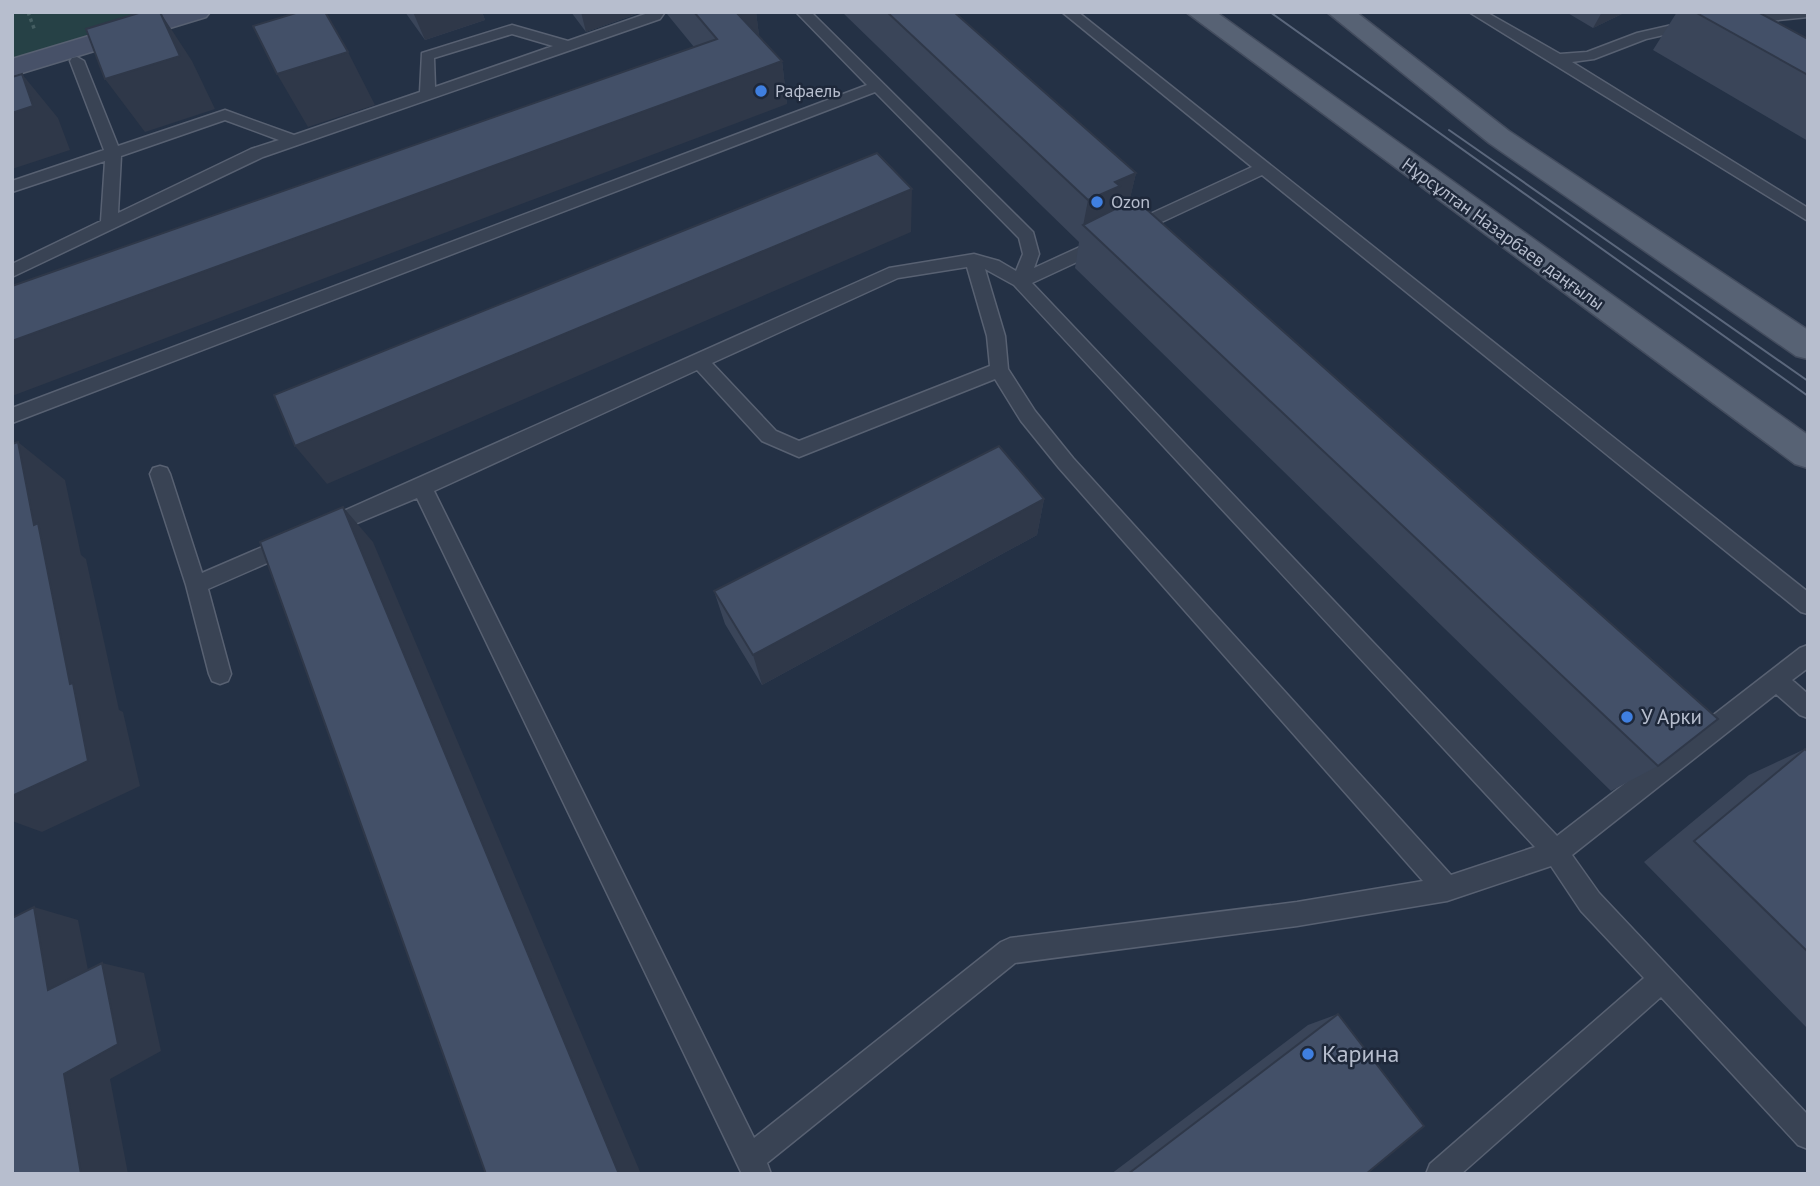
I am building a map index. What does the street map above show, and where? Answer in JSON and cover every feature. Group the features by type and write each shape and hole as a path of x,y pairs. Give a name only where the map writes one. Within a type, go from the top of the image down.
{"main road":[{"path":"12,68 197,12"},
{"name":"Нұрсұлтан Назарбаев даңғылы","path":"1199,12 1808,454"},
{"path":"1340,12 1499,137 1808,347"}],"lane":[{"path":"12,271 257,153 568,46 658,12"},
{"path":"803,12 1027,236 1031,254 1020,281"},
{"path":"1069,12 1808,605"},
{"path":"1476,12 1557,59 1808,216"},
{"path":"1742,34 1720,22 1808,13"},
{"path":"1557,59 1589,56 1642,36 1682,25 1707,23"},
{"path":"428,94 427,56 512,29 568,46"},
{"path":"77,61 113,153 109,224"},
{"path":"12,416 877,86"},
{"path":"12,187 225,115 293,140"},
{"path":"1020,281 1263,168"},
{"path":"974,260 996,336 999,370 1028,416 1066,463 1447,889"},
{"path":"196,585 422,487 895,272 974,260 993,265 1020,281 1556,852 1590,902 1808,1135"},
{"path":"700,361 769,436 799,449 999,370"},
{"path":"160,474 196,585 220,674"},
{"path":"422,487 754,1166 1010,951 1297,914 1447,889 1556,852 1808,655"},
{"path":"1776,680 1808,708"},
{"path":"1440,1174 1662,979"}],"path":[{"path":"28,12 36,34"}],"green space":[{"path":"12,12 169,12 12,59"}],"building":[{"path":"142,12 160,12 180,56 105,79 86,29"},
{"path":"299,12 325,12 348,52 277,74 253,26"},
{"path":"694,12 736,12 782,61 12,341 12,286 717,39"},
{"path":"887,12 954,12 1136,173 1115,182 1120,186 1088,200"},
{"path":"1695,12 1758,12 1808,39 1808,75"},
{"path":"22,74 33,106 12,113 12,77"},
{"path":"877,153 912,189 295,446 274,395"},
{"path":"1135,199 1718,719 1658,766 1083,225"},
{"path":"18,442 34,525 38,523 88,761 12,796 12,444"},
{"path":"999,446 1044,499 753,655 714,591"},
{"path":"343,507 619,1174 486,1174 260,542"},
{"path":"1805,749 1808,752 1808,952 1694,841"},
{"path":"34,907 48,990 102,963 118,1044 64,1074 81,1174 12,1174 12,918"},
{"path":"1338,1014 1424,1126 1366,1174 1128,1174"}],"tram line":[{"path":"1270,12 1808,396"},
{"path":"1449,130 1808,381"}],"place":[{"name":"Рафаель","path":"761,91"},
{"name":"Ozon","path":"1097,202"},
{"name":"У Арки","path":"1627,717"},
{"name":"Карина","path":"1308,1054"}]}
